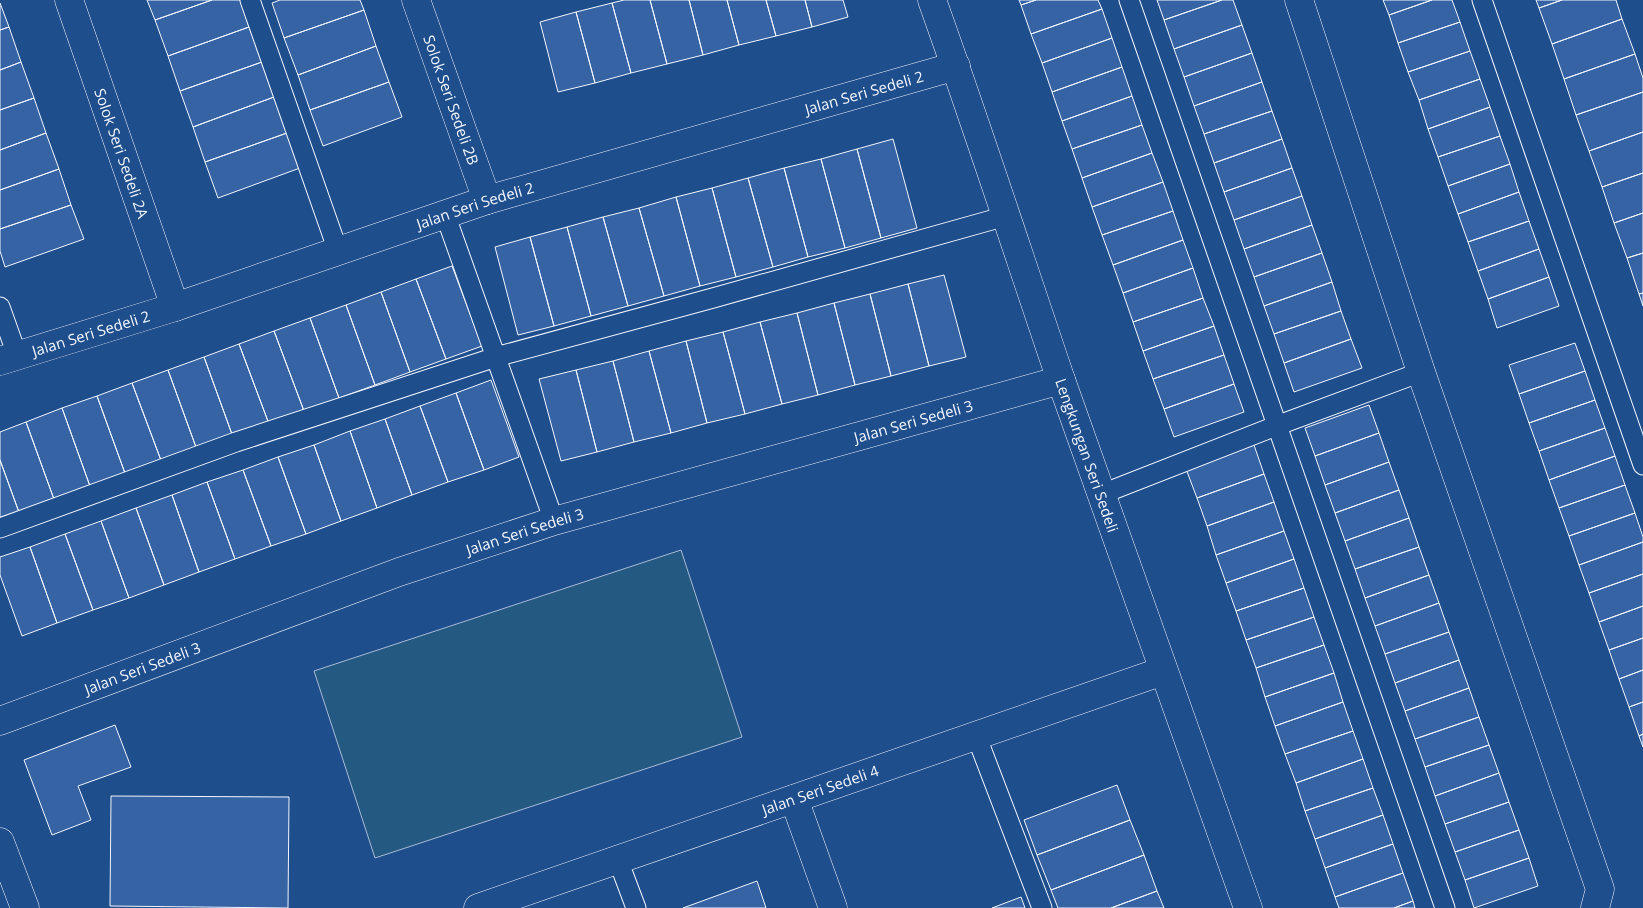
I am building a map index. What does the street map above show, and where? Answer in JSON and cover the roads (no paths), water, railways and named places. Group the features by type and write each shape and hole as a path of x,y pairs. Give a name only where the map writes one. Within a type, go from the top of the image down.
{"street":[{"name":"Solok Seri Sedeli 2A","path":"70,0 176,307"},
{"name":"Solok Seri Sedeli 2B","path":"416,0 487,200"},
{"name":"Lengkungan Seri Sedeli","path":"932,0 956,66 1061,380 1162,670 1248,908"},
{"path":"1299,0 1421,372 1600,889 1596,908"},
{"name":"Jalan Seri Sedeli 2","path":"9,358 176,307 487,200 956,66"},
{"name":"Jalan Seri Sedeli 3","path":"0,721 399,572 554,521 1061,380"},
{"name":"Jalan Seri Sedeli 4","path":"478,908 1162,670"},
{"path":"794,799 833,908"},
{"path":"0,842 25,908"}],"lane":[{"path":"250,0 338,251"},
{"path":"1129,0 1444,908"},
{"path":"1482,0 1643,465"},
{"path":"445,214 554,521"},
{"path":"0,528 236,442 496,357 1006,216"},
{"path":"0,307 9,358"},
{"path":"1102,494 1421,372"},
{"path":"976,735 1042,908"},
{"path":"618,860 636,908"}]}
